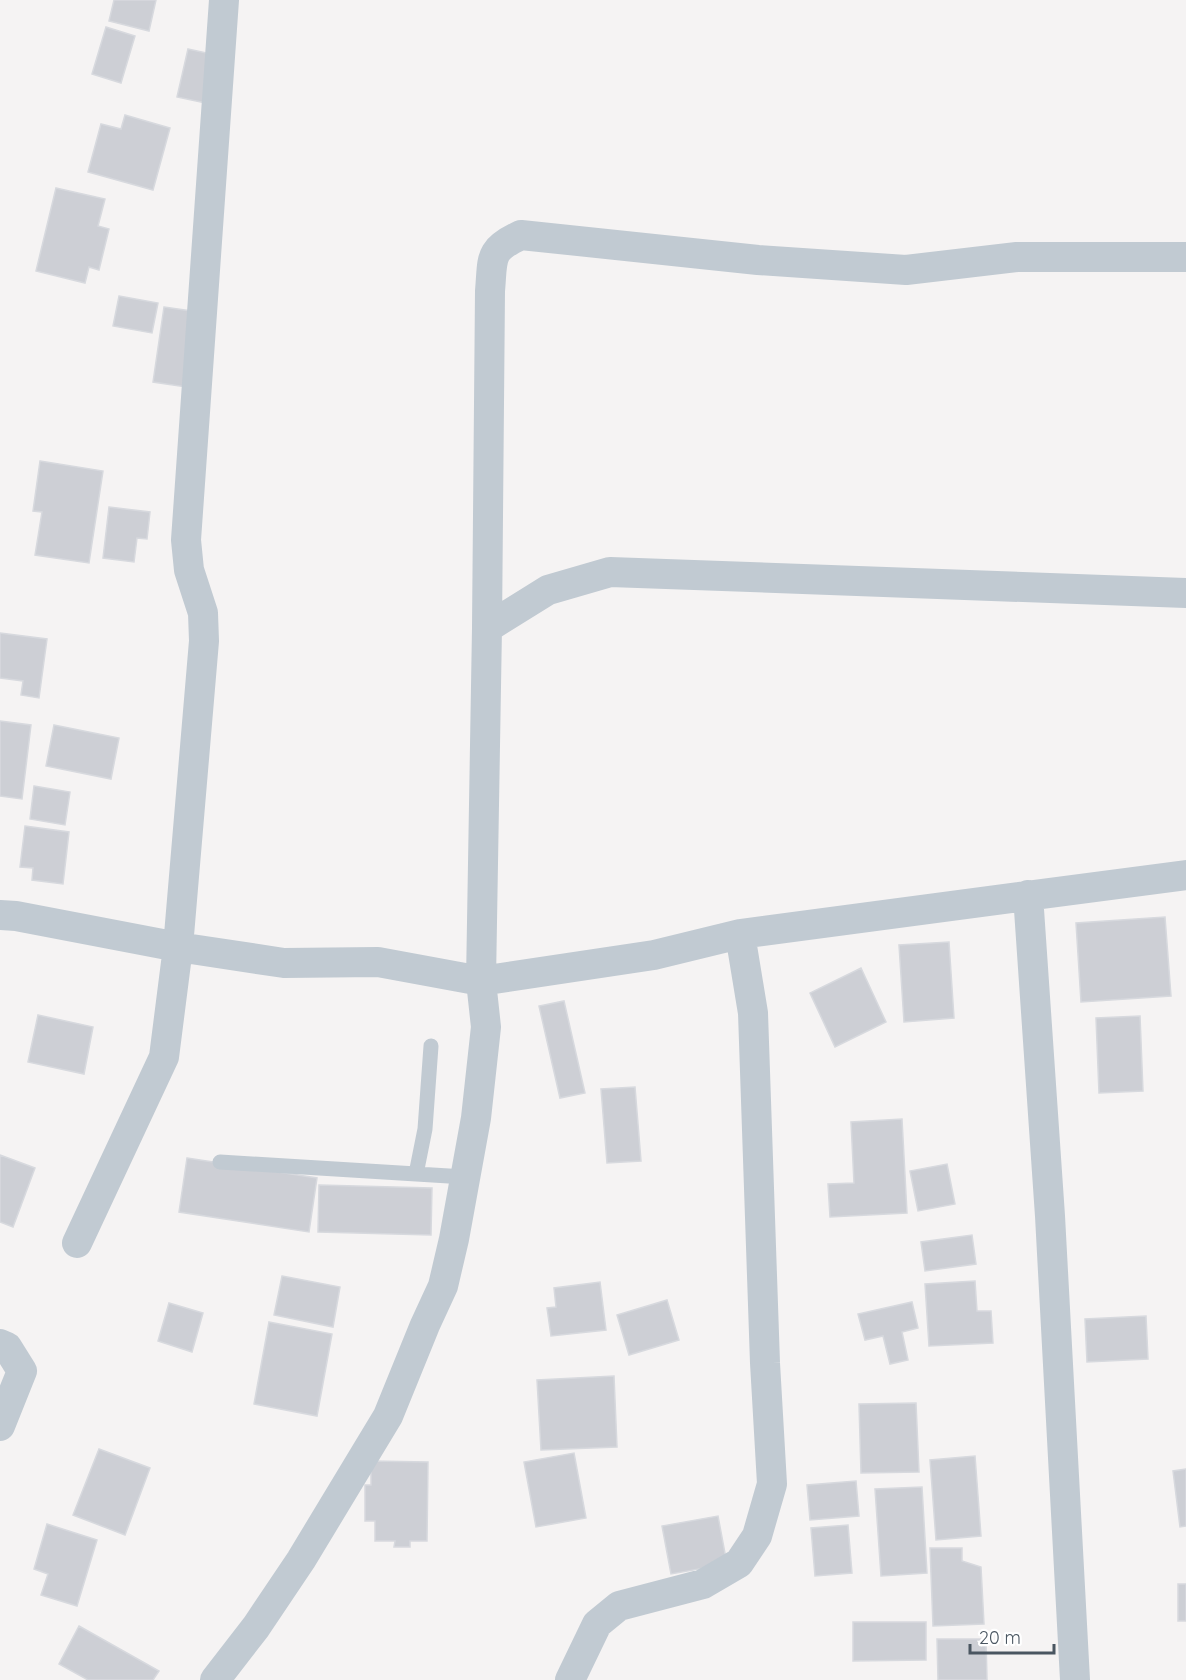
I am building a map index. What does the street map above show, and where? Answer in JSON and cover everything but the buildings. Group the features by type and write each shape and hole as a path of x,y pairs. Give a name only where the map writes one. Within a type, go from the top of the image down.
{"street":[{"path":"77,1243 164,1057 178,946 204,641 204,613 189,570 186,540 225,0"},
{"path":"215,1680 256,1627 307,1550 388,1416 442,1286 454,1239 476,1118 486,1027 481,981 490,291 493,256 505,243 521,235 758,260 906,270 1017,257 1186,256"},
{"path":"487,628 548,590 610,572 1186,593"},
{"path":"0,915 284,963 378,962 481,981 654,955 740,934 1186,875"},
{"path":"1028,895 1051,1227 1075,1680"},
{"path":"572,1676 597,1624 619,1606 703,1584 739,1563 757,1536 772,1485 765,1363 753,1013 740,934"},
{"path":"0,1344 7,1347 22,1371 0,1426"}],"lane":[{"path":"416,1173 425,1129 431,1046"},
{"path":"220,1162 465,1177"}]}
